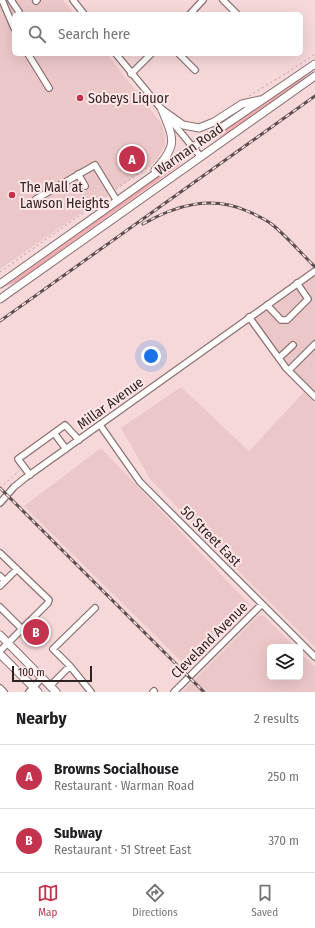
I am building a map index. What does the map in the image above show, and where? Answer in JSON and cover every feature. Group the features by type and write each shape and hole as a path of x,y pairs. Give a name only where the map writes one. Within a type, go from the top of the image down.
{"main road":[{"name":"Warman Road","path":"0,284 193,147 315,64"},
{"name":"Warman Road","path":"0,299 315,75"},
{"path":"162,110 183,125 199,128 214,122 242,104 264,99"},
{"path":"145,181 166,159 172,146 172,133 162,110"},
{"path":"0,635 56,692"},
{"path":"0,652 33,690"}],"street":[{"path":"2,0 12,23"},
{"path":"11,0 19,12"},
{"path":"72,0 82,12"},
{"path":"192,12 203,0"},
{"path":"223,0 235,12"},
{"path":"29,56 49,88"},
{"path":"118,56 201,157"},
{"path":"131,74 149,56"},
{"path":"180,56 195,70"},
{"path":"36,199 95,165 117,201"},
{"path":"78,174 85,186"},
{"name":"Millar Avenue","path":"1,501 14,487 30,474 315,271"},
{"path":"267,305 281,320 287,320 308,299 297,283"},
{"path":"249,317 289,370 314,394"},
{"path":"289,370 315,344"},
{"path":"279,358 293,345"},
{"path":"30,474 18,459 65,425 79,440"},
{"name":"50 Street East","path":"100,425 140,482 315,657"},
{"path":"54,434 66,449"},
{"path":"0,553 48,600 48,603 0,652"},
{"path":"0,586 17,569"},
{"path":"0,576 5,581"},
{"name":"Cleveland Avenue","path":"174,692 262,604"},
{"path":"0,607 22,629"},
{"path":"91,692 53,648 95,608"},
{"path":"50,686 70,666"},
{"path":"33,690 42,678"},
{"path":"0,688 4,692"}],"path":[{"path":"0,272 154,163"},
{"path":"0,488 24,467"}],"shaded area":[{"path":"0,0 63,0 73,12 12,12 12,56 109,56 162,124 165,137 165,146 154,163 0,269"},
{"path":"313,70 299,82 226,134 204,144"},
{"path":"184,157 185,159 178,166 18,281 4,287"},
{"path":"315,271 315,397 286,368 249,317"},
{"path":"181,387 249,451 304,392 315,404 315,647 244,577 150,479 121,428"},
{"path":"101,448 250,605 188,668 24,506"},
{"path":"259,615 264,616 292,644 267,644 267,680 303,680 303,655 315,667 315,692 182,692"}],"railway":[{"path":"0,321 315,96"},
{"path":"143,224 155,217 181,207 194,204 207,203 234,206 264,219 271,224 315,267"},
{"path":"0,488 204,692"}],"place":[{"name":"Sobeys Liquor","path":"80,98"},
{"name":"Browns Socialhouse","path":"132,159"},
{"name":"The Mall at Lawson Heights","path":"12,195"},
{"name":"Subway","path":"36,632"}]}
